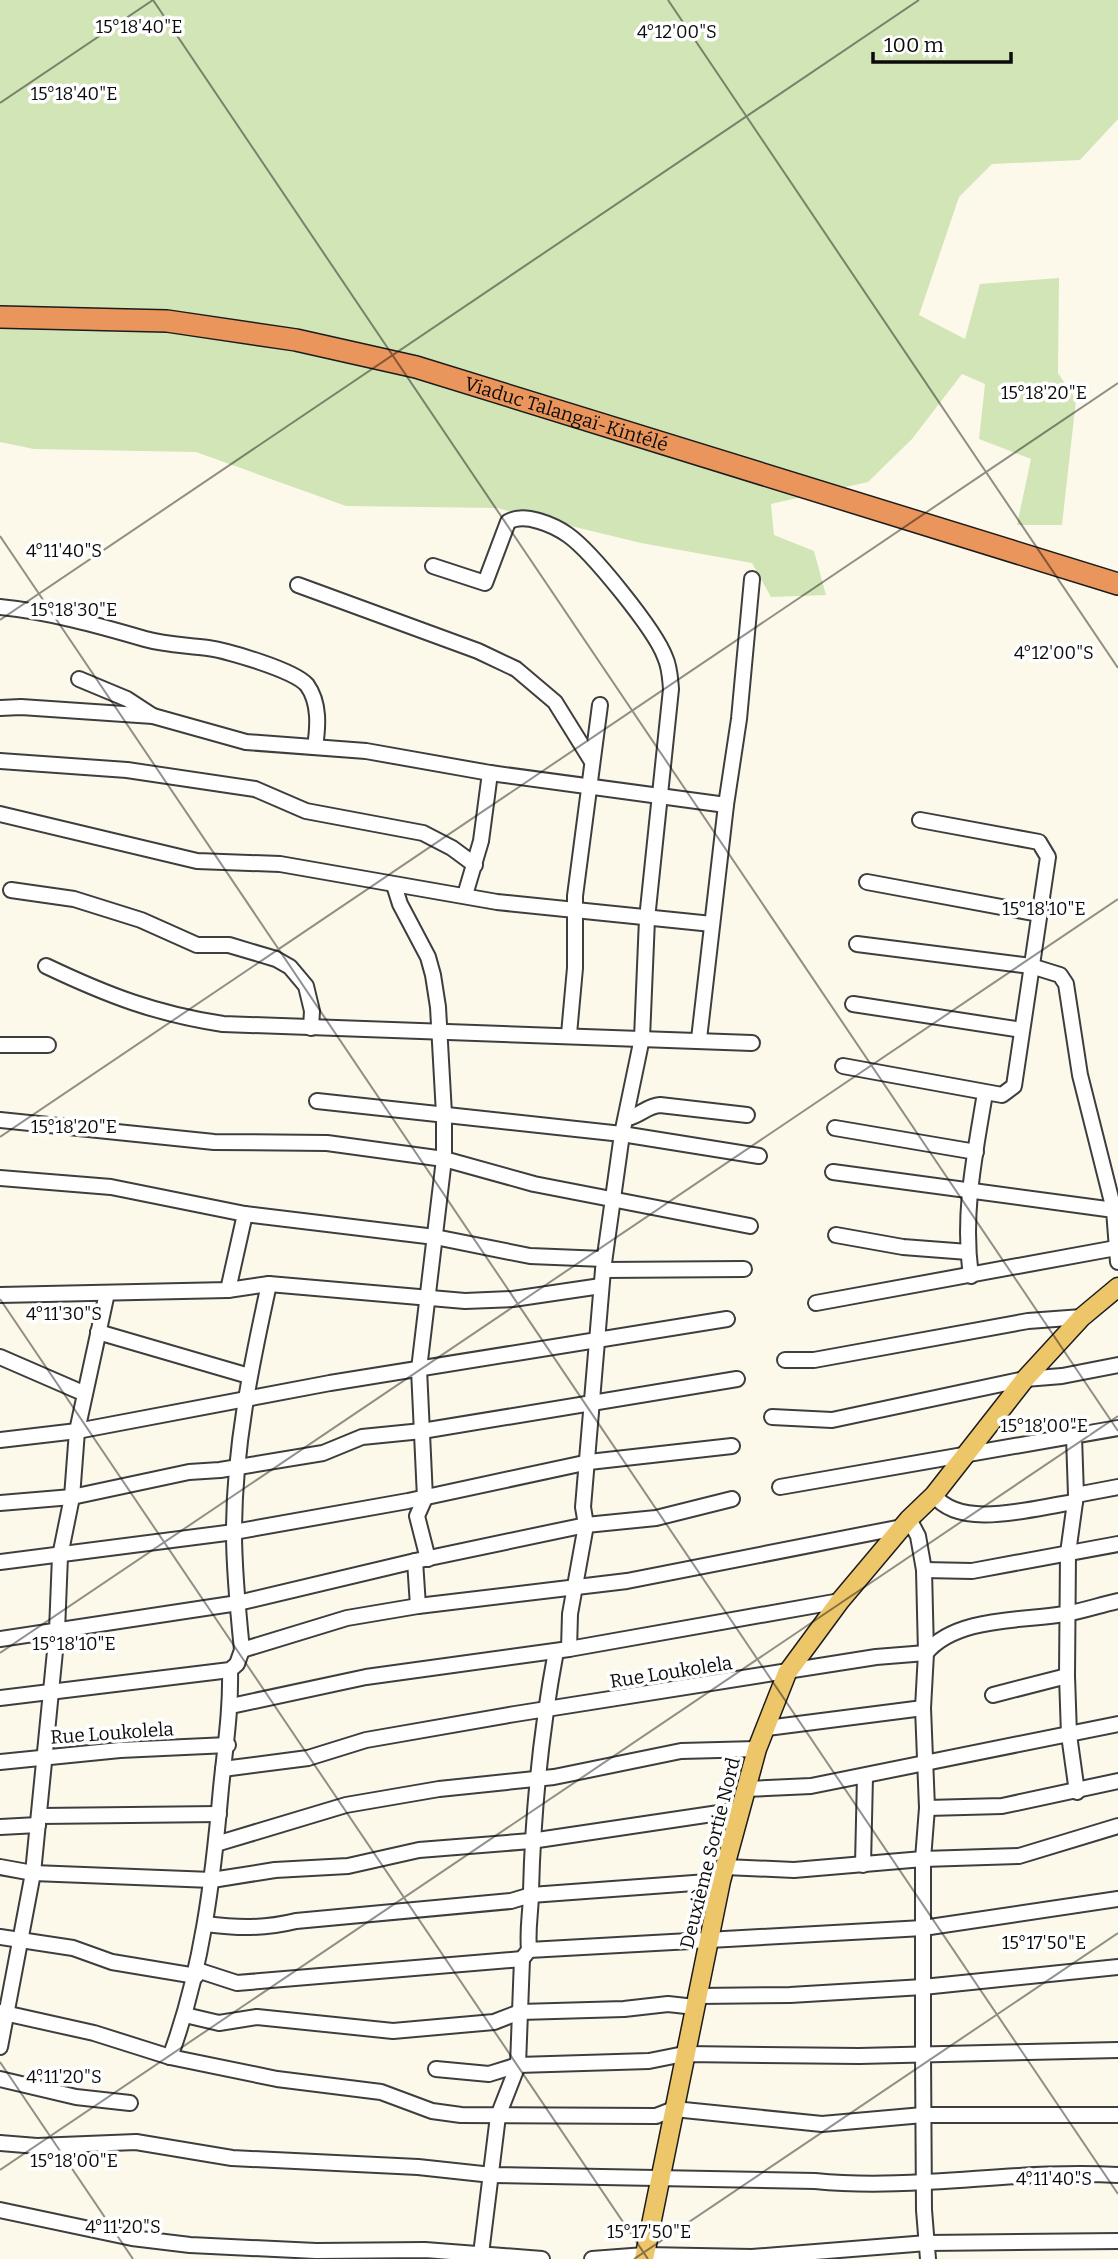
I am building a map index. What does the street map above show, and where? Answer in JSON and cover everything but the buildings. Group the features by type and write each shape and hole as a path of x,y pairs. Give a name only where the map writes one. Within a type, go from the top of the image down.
{"highway":[{"name":"Viaduc Talangaï-Kintélé","path":"0,305 96,304 248,319 419,355 1118,572"},
{"name":"Viaduc Talangaï-Kintélé","path":"0,317 167,321 284,337 416,366 1118,584"}],"main road":[{"name":"Deuxième Sortie Nord","path":"645,2257 684,2054 723,1874 757,1749 787,1674 840,1601 906,1523 934,1495 1025,1379 1082,1317 1118,1287"}],"street":[{"path":"433,566 485,583 503,529 517,518 554,527 582,547 635,613 665,656 671,689 647,919 642,1038 628,1118 622,1134 601,1286 589,1462 583,1507 586,1525 563,1650 545,1710 531,1841 531,1895 518,2065 498,2116 481,2254"},
{"path":"699,1039 726,806 739,719 752,579"},
{"path":"298,585 471,648 516,669 555,702 591,760"},
{"path":"0,607 45,611 82,624 115,628 171,645 210,648 285,671 307,686 313,698 318,725 315,747"},
{"path":"79,679 145,708 153,716"},
{"path":"569,1034 575,968 575,910 587,787 600,705"},
{"path":"0,708 21,706 153,716 246,742 366,751 490,773 726,806"},
{"path":"0,761 127,770 255,789 306,811 423,833 452,848 475,865"},
{"path":"465,895 475,865 490,773"},
{"path":"0,814 197,862 280,864 497,902 712,924"},
{"path":"843,1066 1002,1095 1014,1086 1048,857 1039,842 920,820"},
{"path":"867,882 1039,914"},
{"path":"394,885 400,904 428,957 436,991 443,1114 444,1159 419,1369 425,1498 417,1516 422,1560 418,1606"},
{"path":"11,890 74,899 141,919 197,945 229,945 276,959 290,967 306,986 312,1011 311,1028"},
{"path":"816,1303 971,1276 1117,1255 1114,1210 1080,1075 1066,984 1060,975 1031,966 857,944"},
{"path":"46,966 111,997 188,1018 223,1024 439,1033 569,1034 752,1043"},
{"path":"853,1004 1022,1030"},
{"path":"0,1045 48,1045"},
{"path":"971,1276 968,1252 969,1192 985,1093"},
{"path":"317,1101 622,1134 759,1156"},
{"path":"628,1118 639,1116 650,1105 747,1115"},
{"path":"0,1120 214,1142 327,1143 444,1159 534,1184 750,1226"},
{"path":"835,1128 976,1152"},
{"path":"833,1172 1114,1210"},
{"path":"0,1178 111,1187 245,1214 435,1237 530,1256 604,1264 744,1269"},
{"path":"228,1290 245,1214"},
{"path":"836,1236 903,1247 968,1252"},
{"path":"0,1295 228,1290 269,1284 465,1301 513,1299 601,1286"},
{"path":"0,1698 230,1670 237,1664 242,1650 234,1532 238,1467 249,1377 269,1284"},
{"path":"0,2047 4,2012 22,1939 33,1873 52,1692 60,1556 72,1497 77,1431 83,1393 107,1293"},
{"path":"785,1360 814,1360 1028,1321 1082,1317"},
{"path":"0,1440 77,1431 419,1369 727,1319"},
{"path":"98,1332 249,1377"},
{"path":"0,1357 83,1393"},
{"path":"772,1417 832,1420 1025,1379 1062,1376 1118,1365"},
{"path":"0,1503 72,1497 189,1472 238,1467 333,1450 362,1437 422,1431 737,1379"},
{"path":"780,1487 1118,1429"},
{"path":"1074,1437 1076,1498 1068,1553 1068,1676 1069,1735 1077,1792"},
{"path":"0,1562 234,1532 425,1498 589,1462 732,1446"},
{"path":"934,1495 950,1509 969,1515 1076,1498 1118,1488"},
{"path":"0,1639 238,1603 586,1525 656,1518 732,1499"},
{"path":"242,1650 347,1618 418,1606 626,1581 906,1523 918,1536 924,1570 926,1653 923,1707 927,1808 923,1859 923,2181 928,2259"},
{"path":"924,1570 972,1571 1118,1544"},
{"path":"231,1706 366,1678 563,1650 840,1601"},
{"name":"Rue Loukolela","path":"223,1769 308,1758 366,1740 545,1710 787,1674 876,1657 926,1653 937,1640 974,1627 1068,1614 1118,1601"},
{"path":"170,2057 197,1973 212,1880 223,1769 228,1745 230,1670"},
{"path":"993,1695 1068,1676"},
{"path":"767,1728 923,1707"},
{"path":"745,1789 793,1788 865,1776 1118,1724"},
{"name":"Rue Loukolela","path":"0,1762 46,1756 228,1745"},
{"path":"216,1844 346,1805 439,1789 538,1779 681,1751 757,1749"},
{"path":"863,1866 865,1776"},
{"path":"927,1808 1002,1805 1077,1792 1118,1781"},
{"path":"0,1867 33,1873 212,1880 275,1870 348,1866 419,1850 531,1841 739,1810"},
{"path":"0,1827 39,1820 219,1815"},
{"path":"205,1924 247,1929 274,1927 296,1921 511,1901 531,1895 723,1874 863,1866 923,1859 1019,1856 1118,1826"},
{"path":"0,1937 73,1948 111,1962 197,1973 237,1983 526,1954 923,1928 1118,1899"},
{"path":"185,2015 219,2023 257,2017 393,2031 494,2022 520,2012 625,2009 658,2004 923,1987 1118,1967"},
{"path":"4,2012 94,2033 170,2057 277,2079 381,2092 432,2111 498,2116 656,2116 674,2109 822,2124 923,2115 1118,2115"},
{"path":"436,2069 489,2074 518,2065 649,2061 684,2054 923,2054 1118,2050"},
{"path":"0,2079 76,2097 130,2103"},
{"path":"0,2143 37,2146 136,2142 232,2158 418,2167 492,2175 815,2181 861,2186 923,2181 1118,2175"},
{"path":"0,2210 132,2238 234,2254 425,2250 542,2259"},
{"path":"592,2259 736,2258 927,2243 1118,2241"}],"green space":[{"path":"0,0 1118,0 1118,119 1080,160 992,164 959,197 919,315 965,339 980,284 1059,278 1058,373 1076,400 1062,525 1017,525 1031,459 979,439 985,384 962,374 912,439 868,482 771,504 774,535 814,551 826,595 771,597 752,563 641,543 497,508 346,506 196,452 34,449 0,442"}]}
